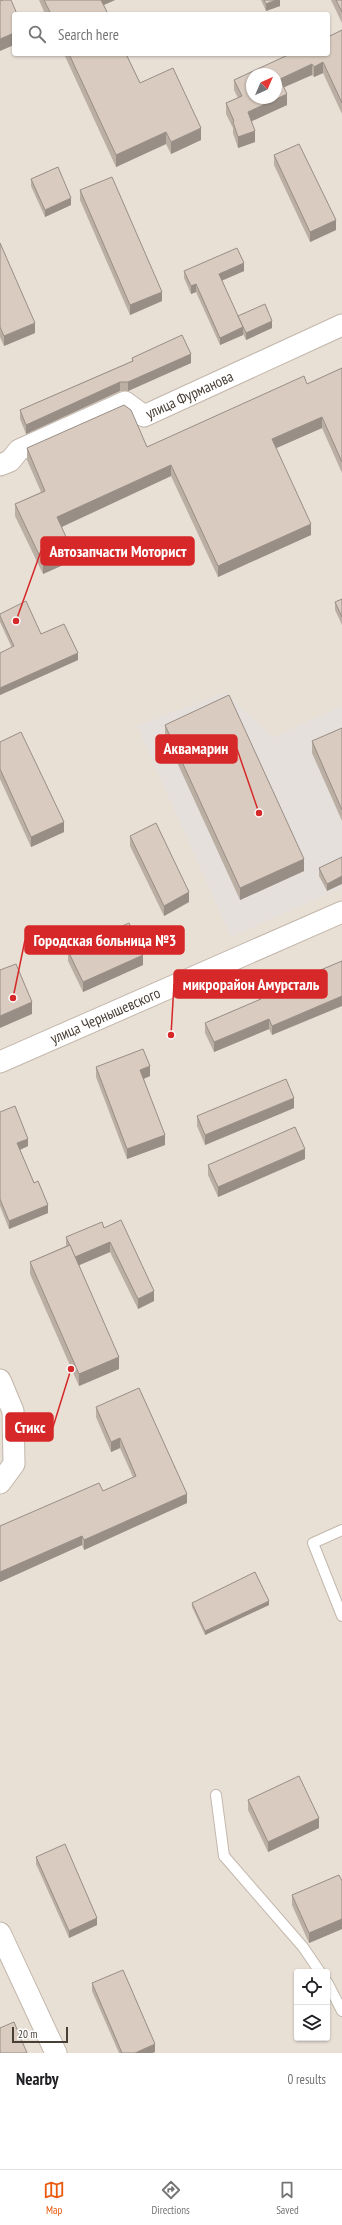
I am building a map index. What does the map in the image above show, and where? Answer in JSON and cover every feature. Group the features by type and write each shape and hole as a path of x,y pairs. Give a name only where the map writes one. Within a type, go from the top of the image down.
{"street":[{"name":"улица Фурманова","path":"0,465 10,461 18,450 125,402 144,416 342,326"},
{"name":"улица Чернышевского","path":"0,1062 342,912"},
{"path":"0,1380 13,1411 14,1464 0,1483"},
{"path":"0,1933 56,2053"}],"lane":[{"path":"342,1530 313,1543 342,1616"},
{"path":"216,1795 224,1856 303,1947 318,1969"},
{"path":"330,1988 342,2011"}],"shaded area":[{"path":"0,0 342,0 342,2053 0,2053"},
{"path":"225,692 273,737 342,706 342,888 231,937 137,726"}],"building":[{"path":"11,0 16,12 12,12 12,34 0,39 0,1"},
{"path":"44,0 101,0 107,12 50,12"},
{"path":"264,0 276,0 266,4"},
{"path":"336,0 342,0 342,12"},
{"path":"342,30 342,103 323,62 314,67 312,64 282,78 282,68 260,68 286,56 330,56 330,36"},
{"path":"70,56 127,56 140,83 173,68 201,128 171,142 166,132 116,155"},
{"path":"246,74 246,104 265,104 248,112 255,131 238,137 233,122 234,121 226,103 242,96 234,80"},
{"path":"282,83 287,94 282,96"},
{"path":"299,144 336,220 310,232 274,155"},
{"path":"58,167 71,198 45,210 31,179"},
{"path":"112,177 162,292 130,305 80,190"},
{"path":"0,243 35,323 4,336 0,327"},
{"path":"237,248 244,263 219,274 243,327 220,338 196,284 191,286 184,271"},
{"path":"265,304 272,321 246,333 238,316"},
{"path":"182,335 191,354 128,382 120,382 26,425 20,410 133,361 132,358"},
{"path":"342,368 342,462 322,417 272,439 311,524 218,566 171,465 57,517 72,550 43,563 15,504 45,491 27,448 124,405 131,410 147,447 304,376 307,384"},
{"path":"342,599 342,617 335,602"},
{"path":"26,601 41,634 64,624 78,653 0,688 0,653 14,646 0,614"},
{"path":"229,695 304,859 240,888 165,725"},
{"path":"342,728 342,810 312,741"},
{"path":"21,732 64,822 31,837 0,769 0,742"},
{"path":"156,823 189,892 164,906 130,836"},
{"path":"342,857 342,876 327,884 319,868"},
{"path":"129,923 143,955 83,982 68,951"},
{"path":"342,961 342,996 272,1026 269,1019 214,1042 205,1023 261,999 259,996"},
{"path":"16,964 32,1002 0,1016 0,970"},
{"path":"143,1049 150,1066 140,1070 165,1135 127,1149 96,1067"},
{"path":"286,1079 294,1098 205,1135 197,1116"},
{"path":"15,1106 28,1139 17,1143 34,1183 38,1181 48,1205 9,1221 0,1199 0,1112"},
{"path":"295,1127 305,1149 218,1187 208,1165"},
{"path":"121,1220 154,1291 138,1299 110,1242 75,1257 66,1237 102,1222 104,1228"},
{"path":"70,1245 119,1357 79,1374 30,1262"},
{"path":"139,1388 187,1494 84,1540 82,1536 0,1572 0,1526 99,1483 103,1491 136,1476 120,1438 111,1442 96,1407"},
{"path":"255,1572 269,1601 205,1631 192,1603"},
{"path":"299,1776 319,1818 268,1842 248,1800"},
{"path":"65,1844 97,1918 69,1931 36,1857"},
{"path":"339,1875 342,1881 342,1919 309,1933 292,1895"},
{"path":"123,1970 155,2044 135,2053 122,2053 92,1983"},
{"path":"14,2022 27,2053 0,2053 0,2028"}],"place":[{"name":"Автозапчасти Моторист","path":"16,621"},
{"name":"Аквамарин","path":"259,813"},
{"name":"Городская больница №3","path":"13,998"},
{"name":"микрорайон Амурсталь","path":"171,1035"},
{"name":"Стикс","path":"71,1369"}]}
